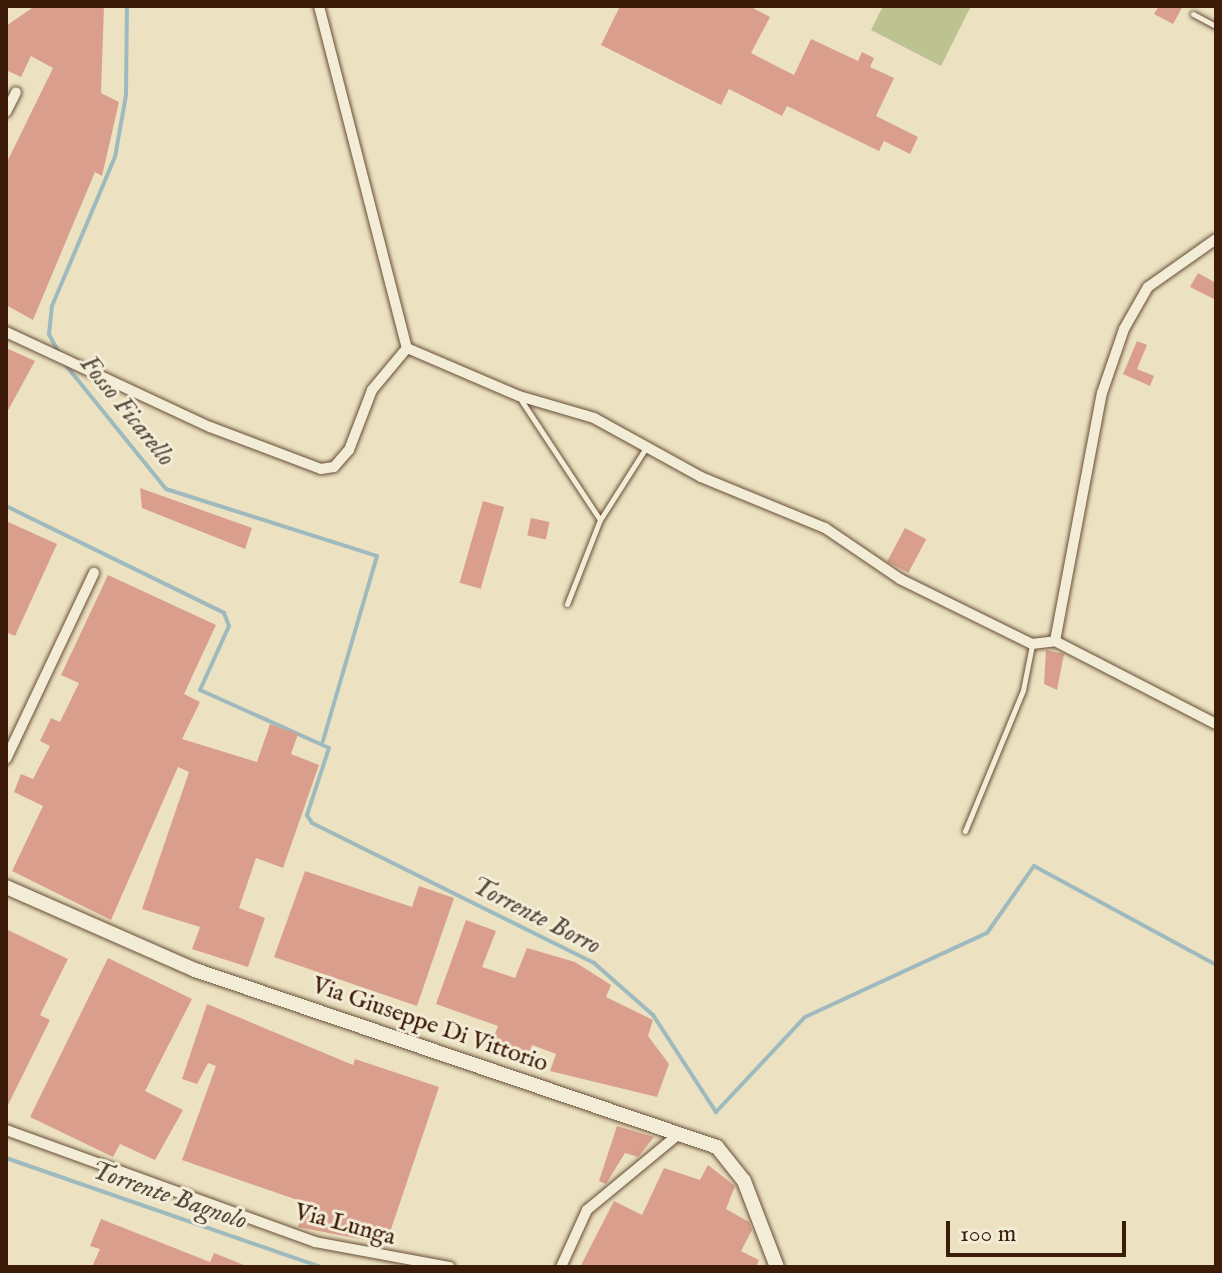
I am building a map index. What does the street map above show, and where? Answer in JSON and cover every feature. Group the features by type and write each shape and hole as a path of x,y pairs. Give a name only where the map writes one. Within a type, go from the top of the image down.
{"street":[{"path":"319,6 407,348"},
{"path":"6,112 16,92"},
{"path":"1055,641 1102,393 1124,329 1148,287 1216,239"},
{"path":"6,332 210,427 321,469 334,467 349,450 372,390 407,348"},
{"path":"407,348 519,396 594,418 645,449 825,528 900,579 1032,644 1055,641 1216,724"},
{"path":"6,759 94,573"},
{"name":"Via Giuseppe Di Vittorio","path":"6,887 195,970 717,1147 744,1181 777,1267"},
{"name":"Via Lunga","path":"6,1130 315,1242 450,1267"},
{"path":"561,1267 587,1210 679,1134"}],"lane":[{"path":"1193,14 1216,26"},
{"path":"519,396 600,520"},
{"path":"567,604 600,520 645,449"},
{"path":"965,831 1023,690 1032,644"}],"green space":[{"path":"883,6 971,6 941,66 871,30"}],"building":[{"path":"35,6 104,6 101,93 119,102 102,176 95,172 33,320 6,305 6,164 53,68 31,56 21,77 6,70 6,26"},
{"path":"620,6 749,6 770,17 751,53 794,75 811,39 858,61 862,52 874,58 870,67 894,78 876,116 918,137 910,154 884,141 879,151 787,106 782,116 729,89 721,105 601,45"},
{"path":"1159,6 1183,6 1173,24 1154,14"},
{"path":"1198,273 1216,283 1216,300 1190,287"},
{"path":"1137,341 1147,345 1137,369 1154,376 1150,386 1123,374"},
{"path":"6,348 35,361 6,414"},
{"path":"140,488 252,528 245,549 142,508"},
{"path":"483,501 504,507 481,589 460,583"},
{"path":"531,518 550,522 546,540 527,536"},
{"path":"6,521 57,544 15,636 6,632"},
{"path":"905,528 926,539 908,573 887,562"},
{"path":"108,575 216,625 184,694 200,702 182,739 257,762 270,724 298,734 291,754 319,765 283,868 256,858 239,908 265,918 248,967 192,949 200,927 142,909 189,772 178,767 111,920 12,871 43,806 14,792 21,774 33,779 50,746 40,741 51,718 60,722 79,683 61,675"},
{"path":"1046,650 1064,654 1057,690 1044,684"},
{"path":"305,871 412,907 419,886 454,898 417,1006 274,957"},
{"path":"466,920 496,931 482,967 515,978 527,948 575,962 611,985 606,997 653,1020 648,1036 669,1064 657,1097 550,1071 556,1054 532,1045 527,1062 489,1050 498,1026 436,1004"},
{"path":"6,929 68,959 40,1015 50,1020 6,1109"},
{"path":"108,958 192,999 145,1091 183,1110 155,1160 120,1144 113,1157 30,1117"},
{"path":"207,1004 353,1065 355,1059 439,1087 386,1244 298,1227 306,1203 182,1160 216,1066 208,1063 197,1084 182,1079"},
{"path":"617,1126 654,1137 638,1157 625,1153 606,1184 599,1181"},
{"path":"708,1165 735,1186 726,1209 749,1222 752,1230 741,1251 759,1260 756,1267 580,1267 614,1201 642,1215 664,1168 700,1180"},
{"path":"101,1219 210,1262 214,1253 249,1267 92,1267 100,1249 90,1246"}],"waterway":[{"name":"Fosso Ficarello","path":"60,355 49,334 52,306 115,157 126,95 127,6"},
{"name":"Fosso Ficarello","path":"64,363 166,489 377,556 323,741"},
{"name":"Torrente Borro","path":"6,506 224,613 229,626 200,690 329,748 307,815 312,823 594,963 653,1015 716,1112 805,1017 987,933 1034,866 1216,965"},
{"name":"Torrente Bagnolo","path":"6,1158 321,1267"}]}
